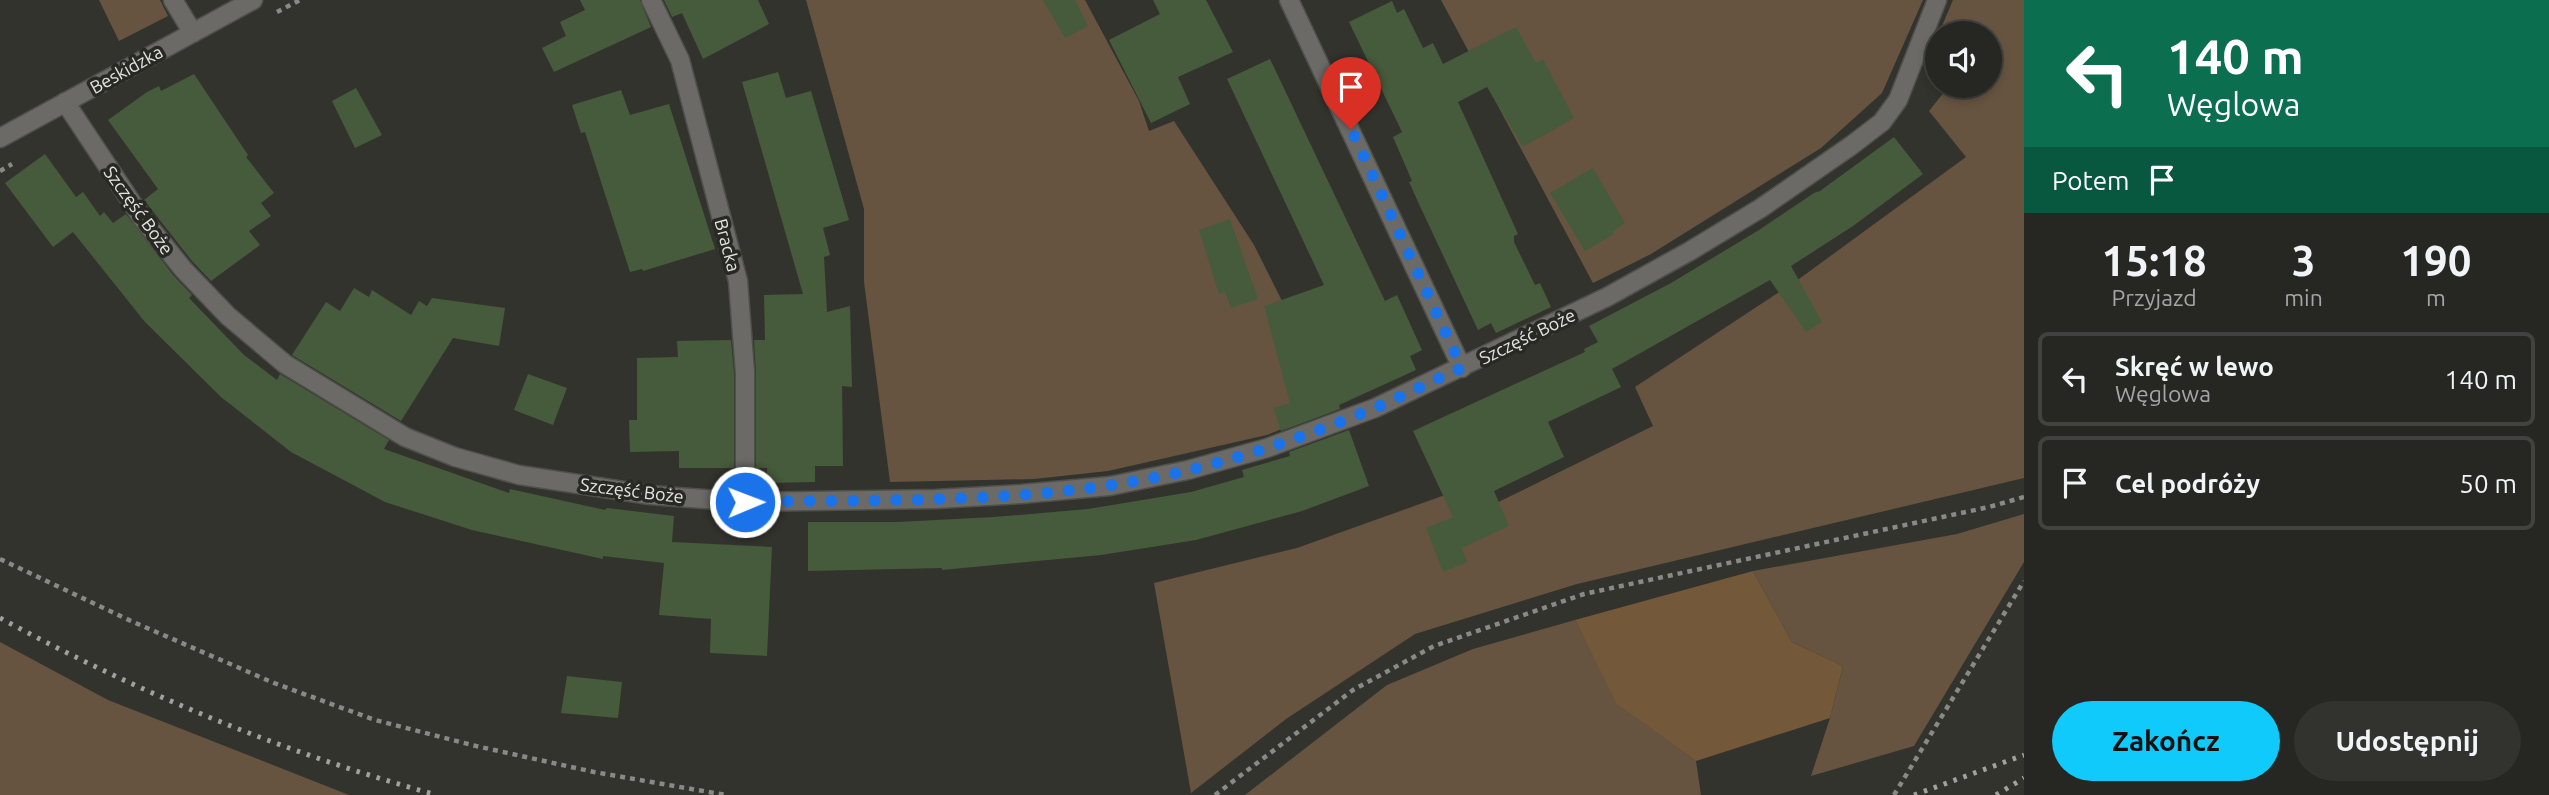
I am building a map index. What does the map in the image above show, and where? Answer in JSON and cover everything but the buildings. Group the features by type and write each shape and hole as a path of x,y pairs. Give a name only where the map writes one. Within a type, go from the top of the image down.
{"street":[{"path":"173,0 193,33"},
{"name":"Beskidzka","path":"0,138 253,0"},
{"name":"Bracka","path":"651,0 680,60 738,281 745,373 745,502"},
{"path":"1289,0 1462,368"},
{"name":"Szczęść Boże","path":"65,102 142,218 183,269 228,316 285,364 405,437 455,457 519,475 650,495 745,502 936,499 1110,486 1188,470 1267,448 1375,408 1607,297 1761,208 1882,122 1898,100 1937,0"}],"path":[{"path":"1215,795 1353,690 1434,646 1584,594 1976,510 2024,497"},
{"path":"0,559 131,621 262,678 375,720 581,769 726,795"},
{"path":"1894,795 2024,581"}],"shaded area":[{"path":"99,0 160,0 168,16 119,41"},
{"path":"806,0 1085,0 1139,101 1149,131 1174,121 1254,245 1335,407 1267,435 1108,471 1034,479 890,482 864,282 864,209"},
{"path":"1441,0 1923,0 1882,93 1821,148 1651,254 1593,283"},
{"path":"1953,0 2024,0 2024,478 1577,584 1415,634 1286,719 1191,793 1154,583 1297,548 1445,495 1460,521 1653,426 1635,387 1799,279 1966,157 1929,111 1939,98 2002,98 2002,21 1944,21"},
{"path":"2024,514 2024,562 1914,746 1811,776 1843,666 1792,642 1753,571 1957,534"},
{"path":"1753,571 1792,642 1843,666 1830,718 1696,761 1617,704 1575,620"},
{"path":"1575,620 1618,704 1696,761 1701,795 1245,795 1387,685 1473,649"},
{"path":"0,642 108,700 349,795 0,795"}],"railway":[{"path":"0,618 105,671 213,719 324,760 437,795"},
{"path":"1914,795 2024,755"},
{"path":"1996,795 2024,778"}],"route":[{"path":"745,502 936,499 1110,486 1188,470 1267,448 1375,408 1462,368 1351,129"}]}
